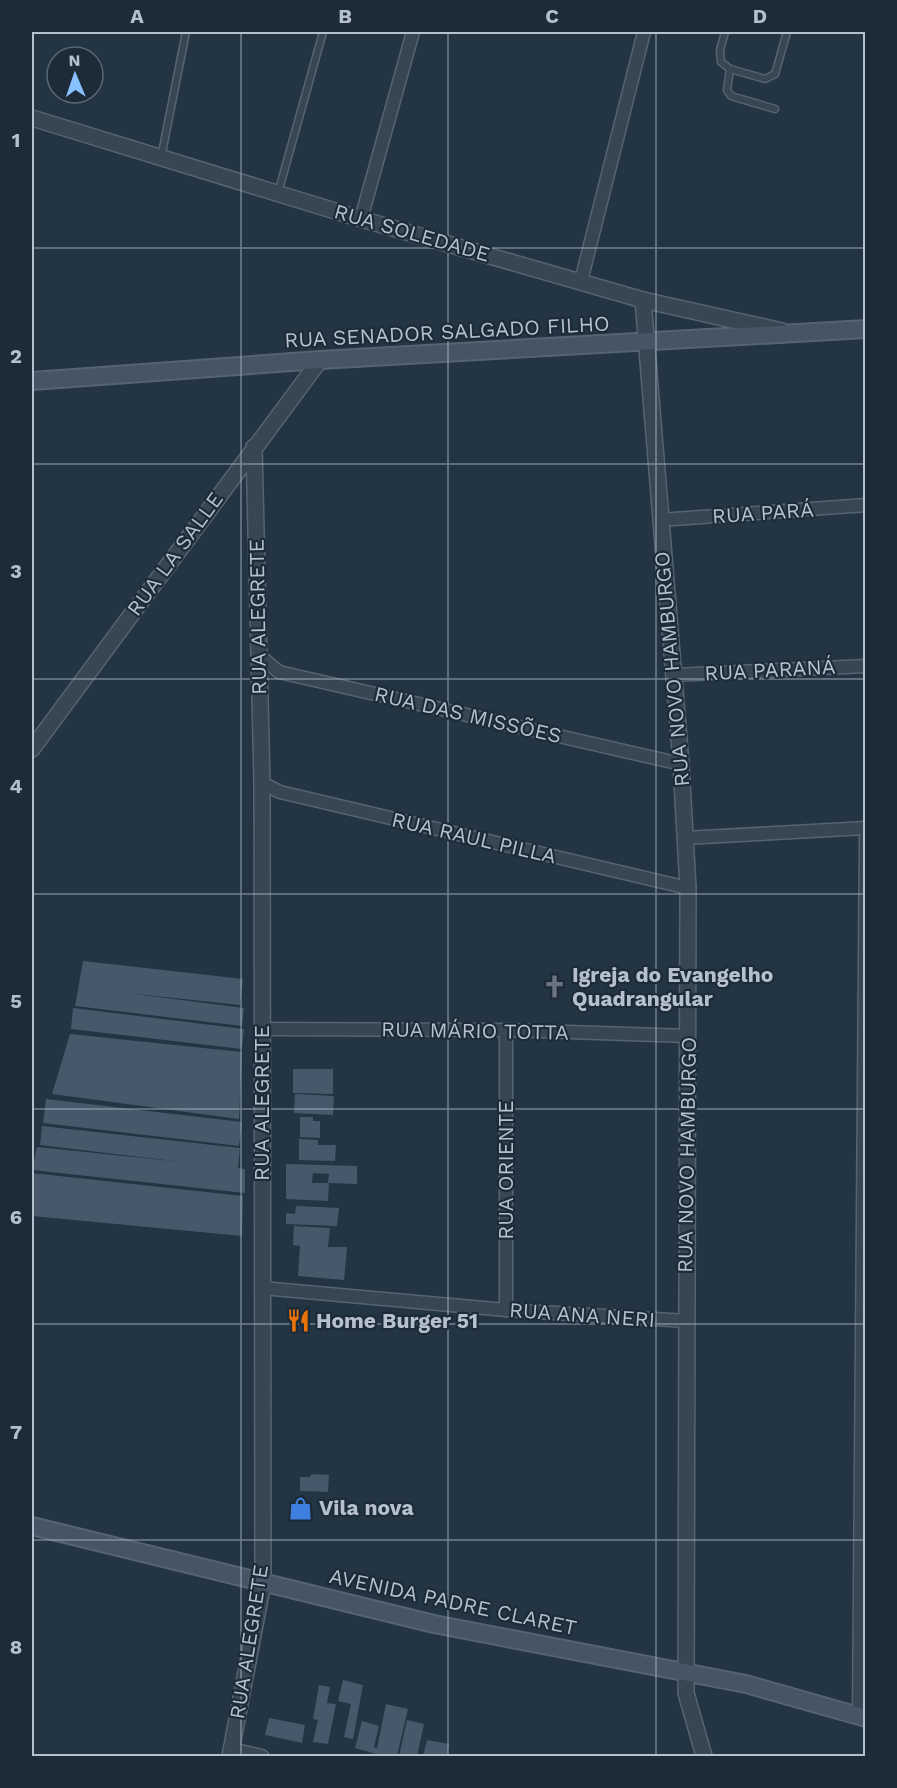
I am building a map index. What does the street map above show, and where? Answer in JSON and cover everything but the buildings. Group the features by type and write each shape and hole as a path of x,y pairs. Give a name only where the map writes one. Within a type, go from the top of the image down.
{"main road":[{"name":"RUA SENADOR SALGADO FILHO","path":"32,381 320,360 866,329"},
{"name":"AVENIDA PADRE CLARET","path":"32,1526 434,1624 687,1675 746,1684 862,1716"}],"street":[{"path":"361,219 413,32"},
{"path":"580,281 644,32"},
{"name":"RUA SOLEDADE","path":"32,118 361,219 643,300 796,334"},
{"name":"RUA NOVO HAMBURGO","path":"643,300 681,764 688,888 686,1693 704,1756"},
{"name":"RUA LA SALLE","path":"32,749 320,360"},
{"name":"RUA ALEGRETE","path":"230,1753 263,1583 262,783 254,447"},
{"name":"RUA PARÁ","path":"660,520 866,505"},
{"name":"RUA DAS MISSÕES","path":"260,656 279,672 681,764"},
{"name":"RUA PARANÁ","path":"674,675 866,666"},
{"name":"RUA RAUL PILLA","path":"262,783 280,792 688,888"},
{"path":"685,838 866,828"},
{"path":"862,1716 866,836"},
{"name":"RUA MÁRIO TOTTA","path":"261,1029 506,1029 688,1036"},
{"name":"RUA ORIENTE","path":"506,1029 506,1310"},
{"name":"RUA ANA NERI","path":"262,1288 506,1310 687,1321"},
{"path":"230,1753 262,1756"}],"lane":[{"path":"161,158 186,32"},
{"path":"278,194 322,32"},
{"path":"724,32 720,50 721,63 730,69 765,79 775,74 787,32"},
{"path":"730,69 727,90 731,96 775,109"}],"place":[{"name":"Igreja do Evangelho Quadrangular","path":"554,987"},
{"name":"Home Burger 51","path":"298,1321"},
{"name":"Vila nova","path":"301,1508"}]}
